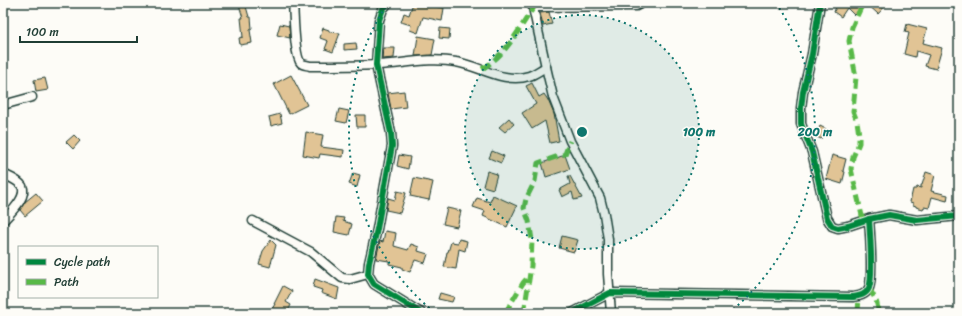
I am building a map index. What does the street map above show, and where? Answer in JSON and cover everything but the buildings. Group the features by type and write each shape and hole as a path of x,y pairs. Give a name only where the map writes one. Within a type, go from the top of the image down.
{"street":[{"path":"293,3 295,40 298,58 300,63 310,66 376,65 443,60 456,62 503,77 511,78 522,78 546,68"},
{"path":"388,3 383,9 379,20 376,65 391,133 392,146 368,274 374,284 421,313"},
{"path":"610,313 608,239 600,198 570,141 561,119 546,68 533,5 636,6 642,3"},
{"path":"820,3 812,54 803,92 801,124 812,152 827,218 832,226 838,228 889,215 917,220 959,216"},
{"path":"3,104 32,97"},
{"path":"3,174 22,185 23,190 17,206 3,221"},
{"path":"572,313 610,292 859,296 869,288 869,219"},
{"path":"254,221 310,252 342,278 350,279 368,274"}],"marked path":[{"path":"373,3 385,6"},
{"path":"863,3 852,27 849,41 856,77 853,111 857,121 859,135 859,143 853,157 851,169 863,220"},
{"path":"482,69 491,63 505,49 534,7"},
{"path":"524,313 531,266 532,240 529,221 524,208 526,199 535,181 538,163 565,154 570,141"},
{"path":"505,313 523,283 529,276"},
{"path":"869,288 876,300 879,313"},
{"path":"858,313 859,296"}],"cycle path":[{"path":"388,3 383,9 379,20 376,65 391,133 392,146 368,274 374,284 421,313"},
{"path":"820,3 812,54 803,92 801,124 812,152 827,218 832,226 838,228 889,215 917,220 959,216"},
{"path":"572,313 610,293 860,296 868,290 871,275 869,219"}]}
